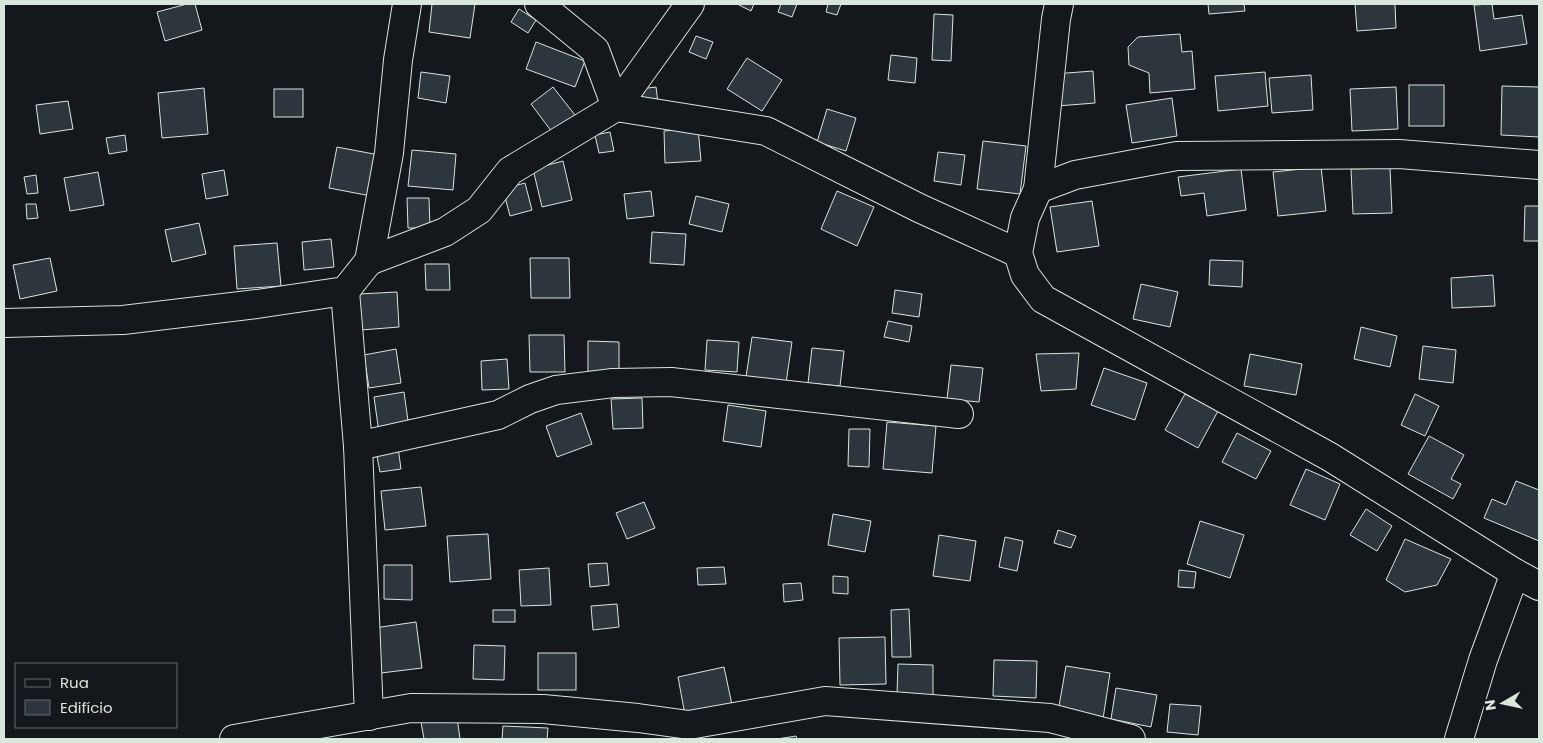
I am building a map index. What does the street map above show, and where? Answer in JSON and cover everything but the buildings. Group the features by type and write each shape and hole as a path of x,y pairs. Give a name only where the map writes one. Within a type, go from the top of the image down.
{"street":[{"path":"4,323 123,320 345,291 369,261 389,153 398,60 406,4"},
{"path":"539,4 596,50 616,108"},
{"path":"369,261 445,232 479,210 510,171 616,108 690,4"},
{"path":"1059,4 1038,189 1025,218 1018,252 1025,275 1043,299 1330,456 1515,573 1539,586"},
{"path":"616,108 766,131 919,208 1018,252"},
{"path":"1038,189 1075,175 1177,156 1399,154 1539,165"},
{"path":"345,291 358,446 369,716"},
{"path":"358,446 498,415 530,399 556,390 613,383 671,382 959,414"},
{"path":"1459,739 1483,660 1515,573"},
{"path":"234,739 411,708 543,710 638,718 689,725 825,701 1050,718 1131,739"}]}
